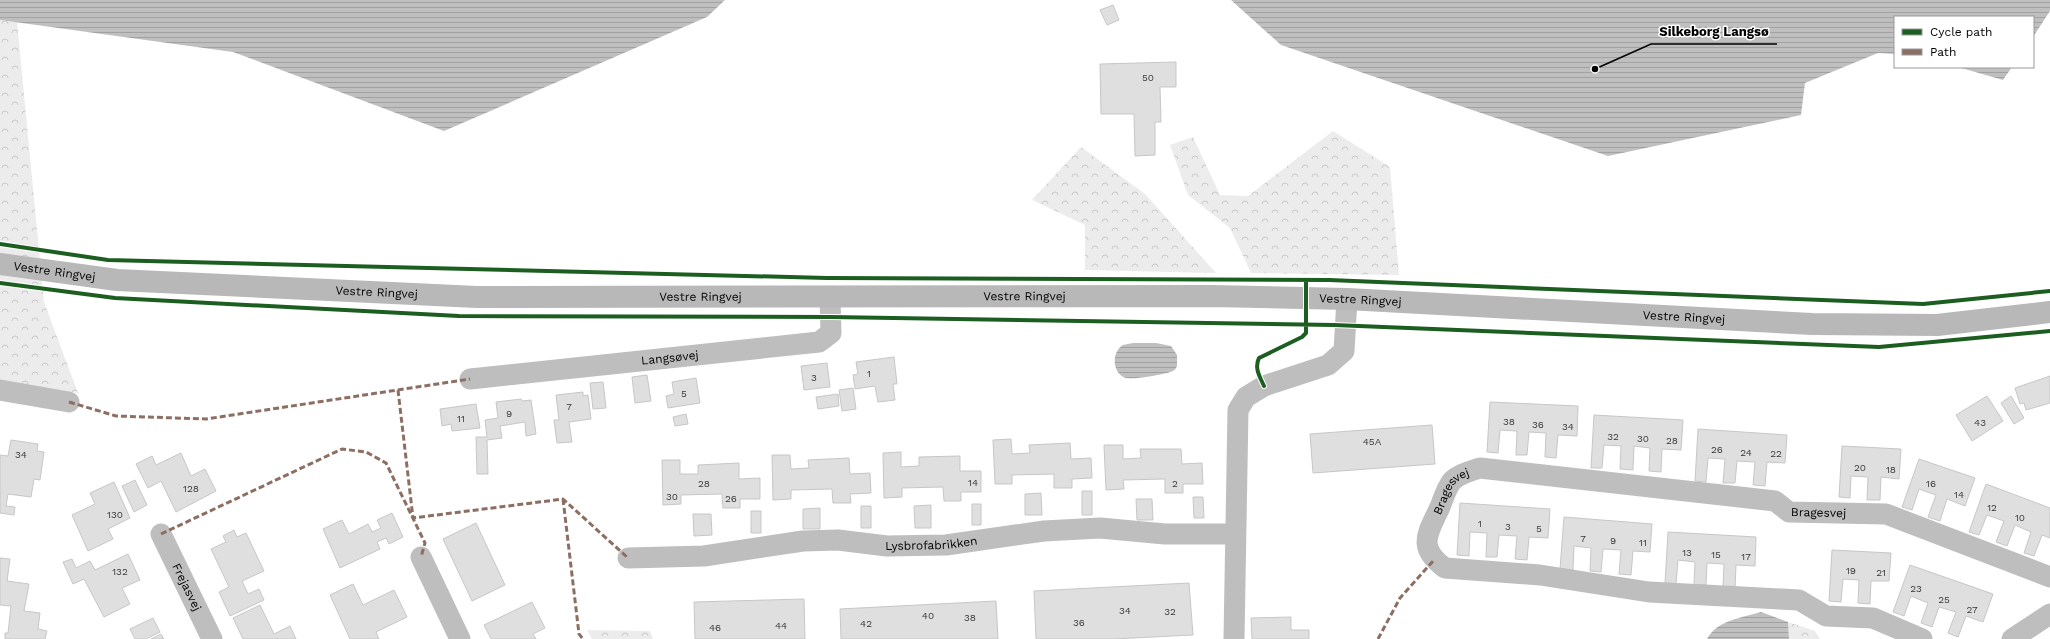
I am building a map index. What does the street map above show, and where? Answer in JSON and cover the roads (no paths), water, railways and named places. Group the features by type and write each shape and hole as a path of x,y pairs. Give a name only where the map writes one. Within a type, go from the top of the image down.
{"main road":[{"name":"Vestre Ringvej","path":"0,264 118,280 477,297 1211,296 1347,299 1812,324 1937,325 2050,312"}],"street":[{"name":"Langsøvej","path":"470,379 819,342 831,333 830,297"},
{"path":"1234,639 1238,410 1246,397 1264,386 1328,365 1344,351 1347,299"},
{"path":"0,390 69,402"},
{"name":"Bragesvej","path":"1922,639 1873,618 1826,616 1799,600 1649,592 1540,575 1445,568 1434,560 1428,551 1426,539 1451,482 1466,472 1480,468 1775,501 1789,512 1886,514 2050,578"},
{"name":"Lysbrofabrikken","path":"628,558 704,556 804,541 838,540 887,546 946,545 1044,531 1100,528 1165,534 1235,534"},
{"name":"Frejasvej","path":"161,534 212,639"},
{"path":"421,557 460,639"},
{"path":"2012,639 2050,614"}],"place":[{"name":"Silkeborg Langsø","path":"1595,69"}]}
